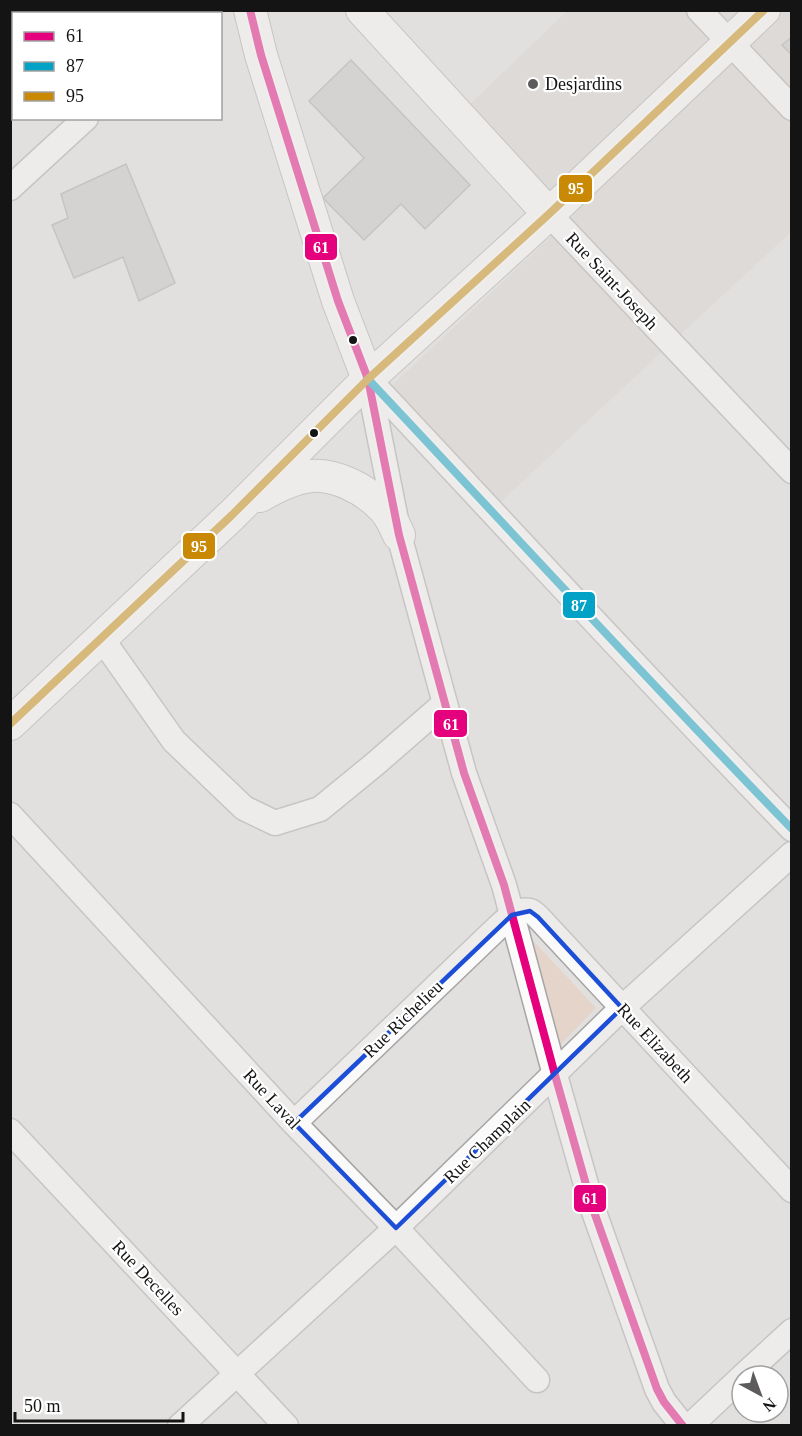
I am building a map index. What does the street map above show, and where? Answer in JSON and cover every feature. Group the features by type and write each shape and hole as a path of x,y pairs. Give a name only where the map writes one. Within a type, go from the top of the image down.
{"main road":[{"path":"250,10 261,55 338,301 368,379"},
{"path":"261,55 265,10"},
{"name":"Rue Saint-Joseph","path":"362,10 549,214"},
{"path":"10,724 232,515 368,379 549,214 764,10"},
{"path":"232,515 272,489 290,481 312,476 333,478 352,486 383,507 399,535"}],"street":[{"path":"699,10 792,108"},
{"path":"10,188 84,120"},
{"name":"Rue Saint-Joseph","path":"549,214 792,471"},
{"path":"368,379 399,535 464,773 504,885 593,1209 657,1389 664,1402 683,1425"},
{"path":"368,379 608,637 792,829"},
{"path":"102,639 174,741 244,808 275,823 320,809 445,703"},
{"name":"Rue Laval","path":"10,815 294,1123 396,1228 537,1380"},
{"name":"Rue Champlain","path":"180,1425 396,1228 622,1008 792,854"},
{"name":"Rue Elizabeth","path":"512,915 530,911 538,917 792,1190"},
{"name":"Rue Richelieu","path":"294,1123 512,915"},
{"name":"Rue Decelles","path":"10,1131 286,1425"},
{"path":"757,1364 792,1331"},
{"path":"690,1425 730,1389"}],"highlighted area":[{"path":"530,911 538,917 622,1008 396,1228 294,1123 512,915"}],"shaded area":[{"path":"567,11 791,11 791,232 492,510 386,391 573,216 467,107"},
{"path":"526,933 596,1008 556,1049"}],"building":[{"path":"792,37 792,55 782,45"},
{"path":"351,60 470,185 425,229 401,204 364,240 323,198 364,158 309,101"},
{"path":"126,164 175,283 139,301 123,257 74,278 52,225 68,218 61,194"}],"transit line":[{"name":"61","path":"250,10 261,55 338,301 368,379 399,535 464,773 504,885 593,1209 657,1389 683,1426"},
{"name":"95","path":"10,724 232,515 368,379 549,214 764,10"},
{"name":"87","path":"368,379 792,829"}],"place":[{"name":"Desjardins","path":"533,84"}]}
